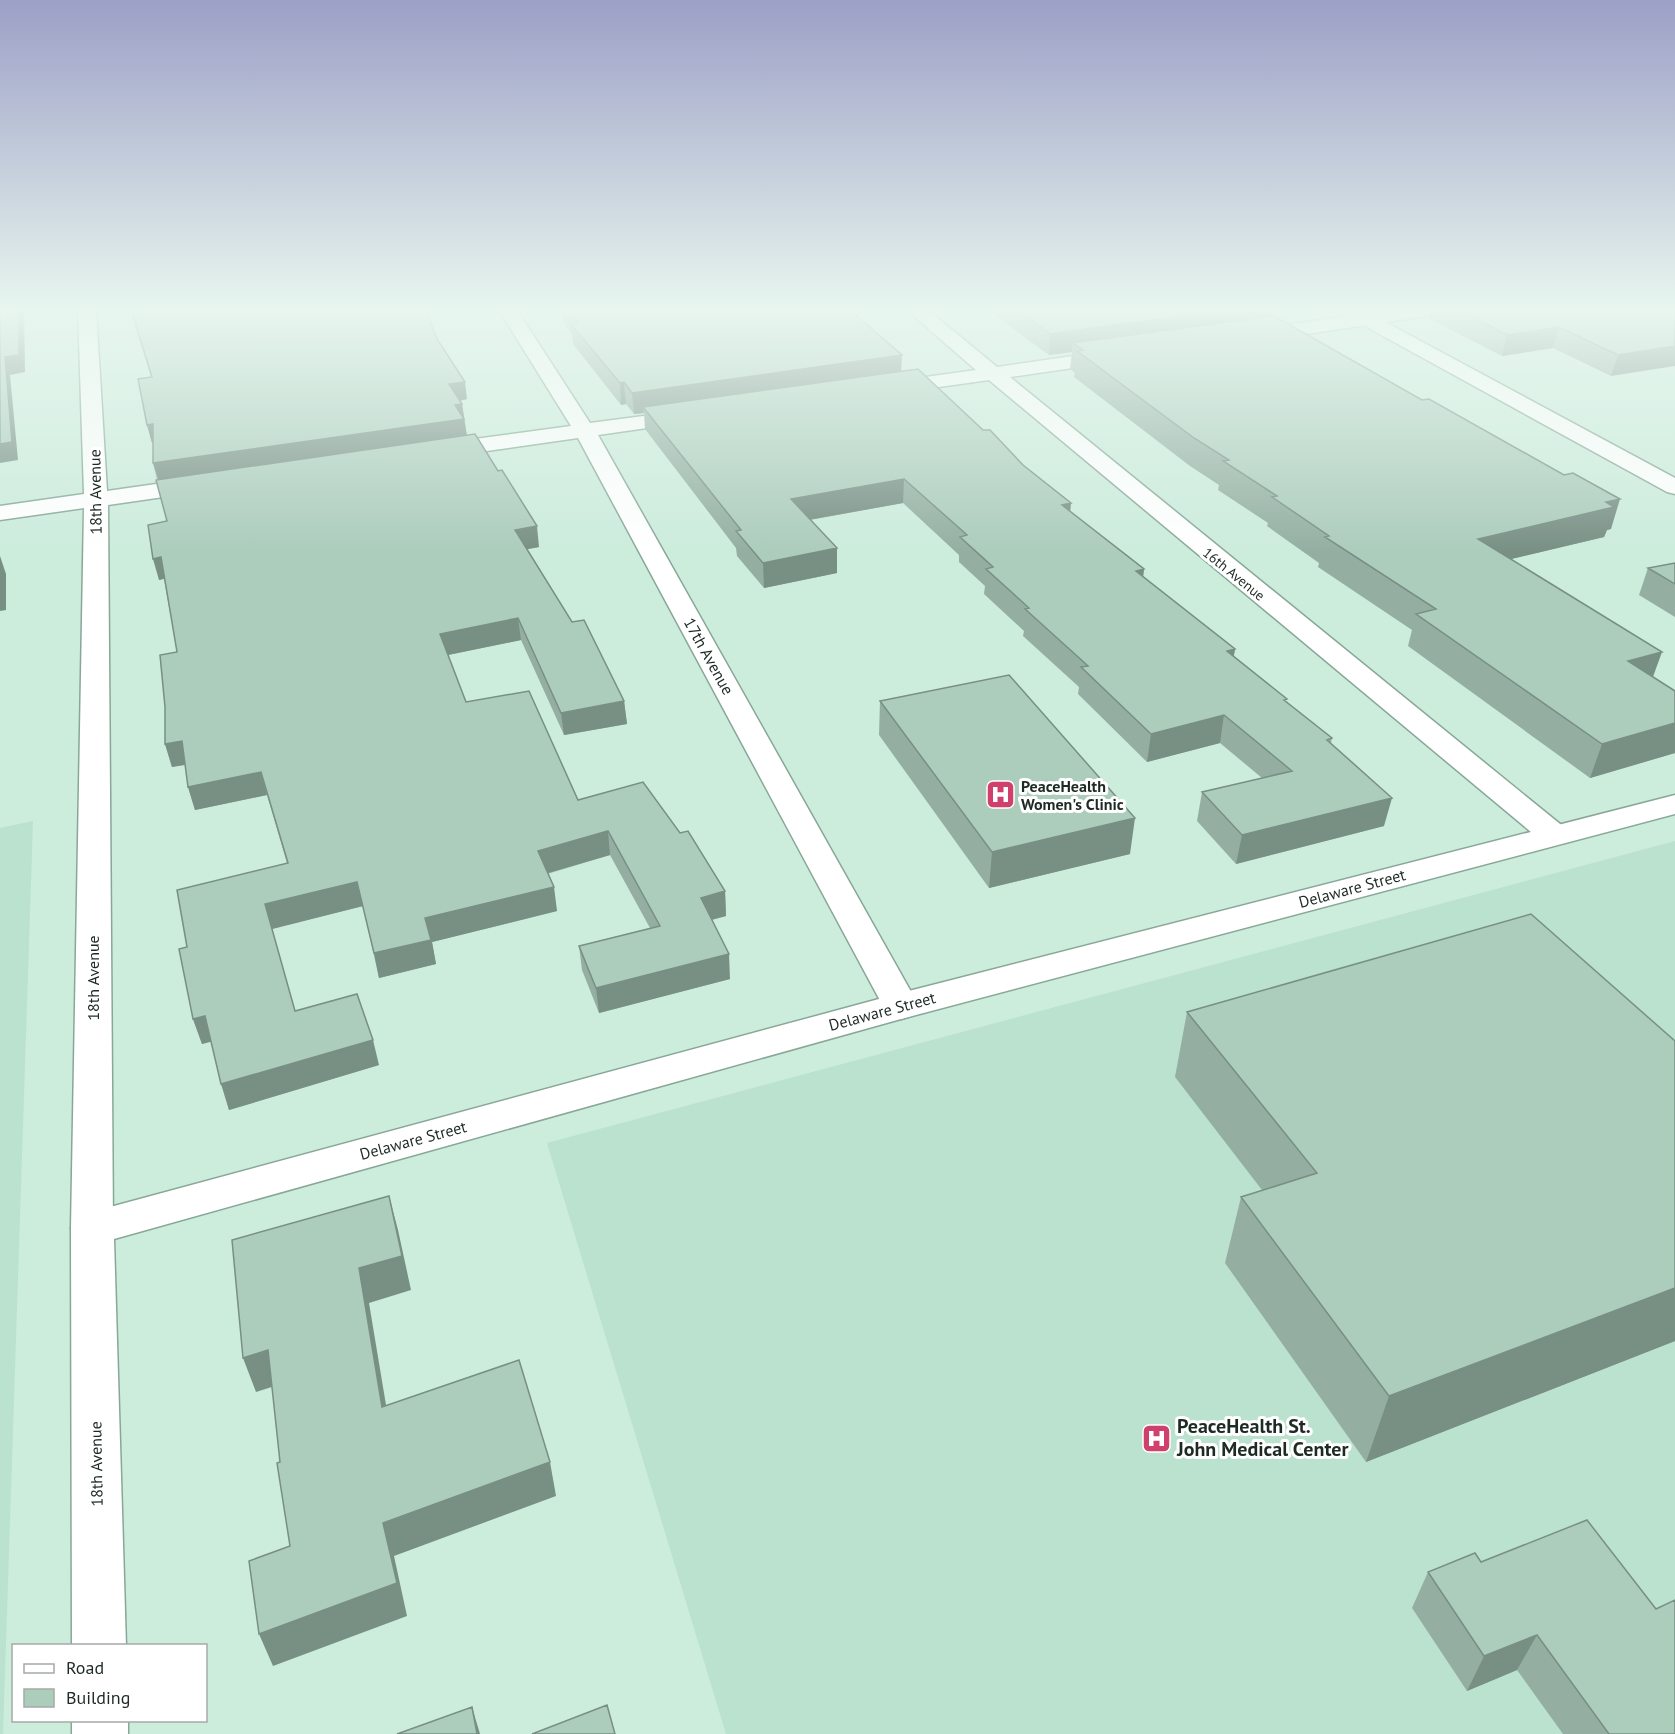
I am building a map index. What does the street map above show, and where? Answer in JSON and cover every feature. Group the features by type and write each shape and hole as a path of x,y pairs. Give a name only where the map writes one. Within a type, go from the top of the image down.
{"street":[{"name":"18th Avenue","path":"91,391 96,499 92,1228 99,1644"},
{"name":"17th Avenue","path":"559,391 584,430 901,1006"},
{"name":"16th Avenue","path":"1012,391 1554,836"},
{"path":"1497,391 1675,487"},
{"path":"421,453 708,413"},
{"path":"0,513 224,481"},
{"name":"Delaware Street","path":"92,1228 901,1006 1675,804"}],"shaded area":[{"path":"33,821 3,1734 0,1734 0,828"},
{"name":"PeaceHealth St. John Medical Center","path":"1675,841 1675,1734 726,1734 547,1143"}],"building":[{"path":"0,391 8,391 12,442 0,444"},
{"path":"140,391 453,391 462,404 455,405 464,419 153,463 153,424 147,425"},
{"path":"759,391 941,391 983,430 990,430 1023,465 1071,503 1062,505 1144,569 1136,571 1235,649 1227,651 1332,738 1327,740 1392,798 1242,835 1202,792 1292,771 1224,715 1151,734 1081,667 1088,666 1025,609 1029,608 986,569 993,567 960,537 967,535 904,479 791,499 837,548 763,563 736,531 741,530 643,407"},
{"path":"1131,391 1406,391 1422,400 1429,399 1564,475 1573,473 1620,499 1606,502 1614,507 1478,539 1662,652 1628,661 1675,691 1675,723 1602,744 1416,614 1436,609 1325,537 1329,536 1272,497 1277,496 1223,461 1229,460 1194,438"},
{"path":"475,434 498,471 502,470 537,526 515,530 572,622 584,620 624,701 561,713 518,618 440,634 466,702 529,691 578,800 643,782 680,833 688,831 725,891 701,898 729,954 596,988 579,946 660,926 608,831 538,851 554,887 425,918 431,940 374,953 357,882 265,904 295,1011 357,994 373,1040 221,1084 205,1016 193,1019 179,949 187,947 177,890 288,863 261,772 188,787 182,741 165,744 165,707 160,655 177,652 161,557 153,559 148,525 167,521 156,480"},
{"path":"1675,563 1675,584 1648,568"},
{"name":"PeaceHealth Women's Clinic","path":"1009,675 1135,818 992,852 880,701"},
{"path":"1531,914 1675,1041 1675,1288 1389,1396 1241,1197 1317,1173 1187,1012"},
{"path":"389,1196 402,1256 359,1268 382,1407 519,1360 550,1462 383,1523 397,1583 259,1634 249,1561 290,1546 277,1463 280,1462 268,1350 243,1358 232,1240"},
{"path":"1587,1520 1656,1609 1675,1600 1675,1734 1609,1734 1537,1635 1484,1656 1428,1572 1475,1553 1481,1562"},
{"path":"607,1705 615,1734 532,1734"},
{"path":"472,1707 477,1734 397,1734"}],"place":[{"name":"PeaceHealth Women's Clinic","path":"1000,795"},
{"name":"PeaceHealth St. John Medical Center","path":"1156,1438"}]}
